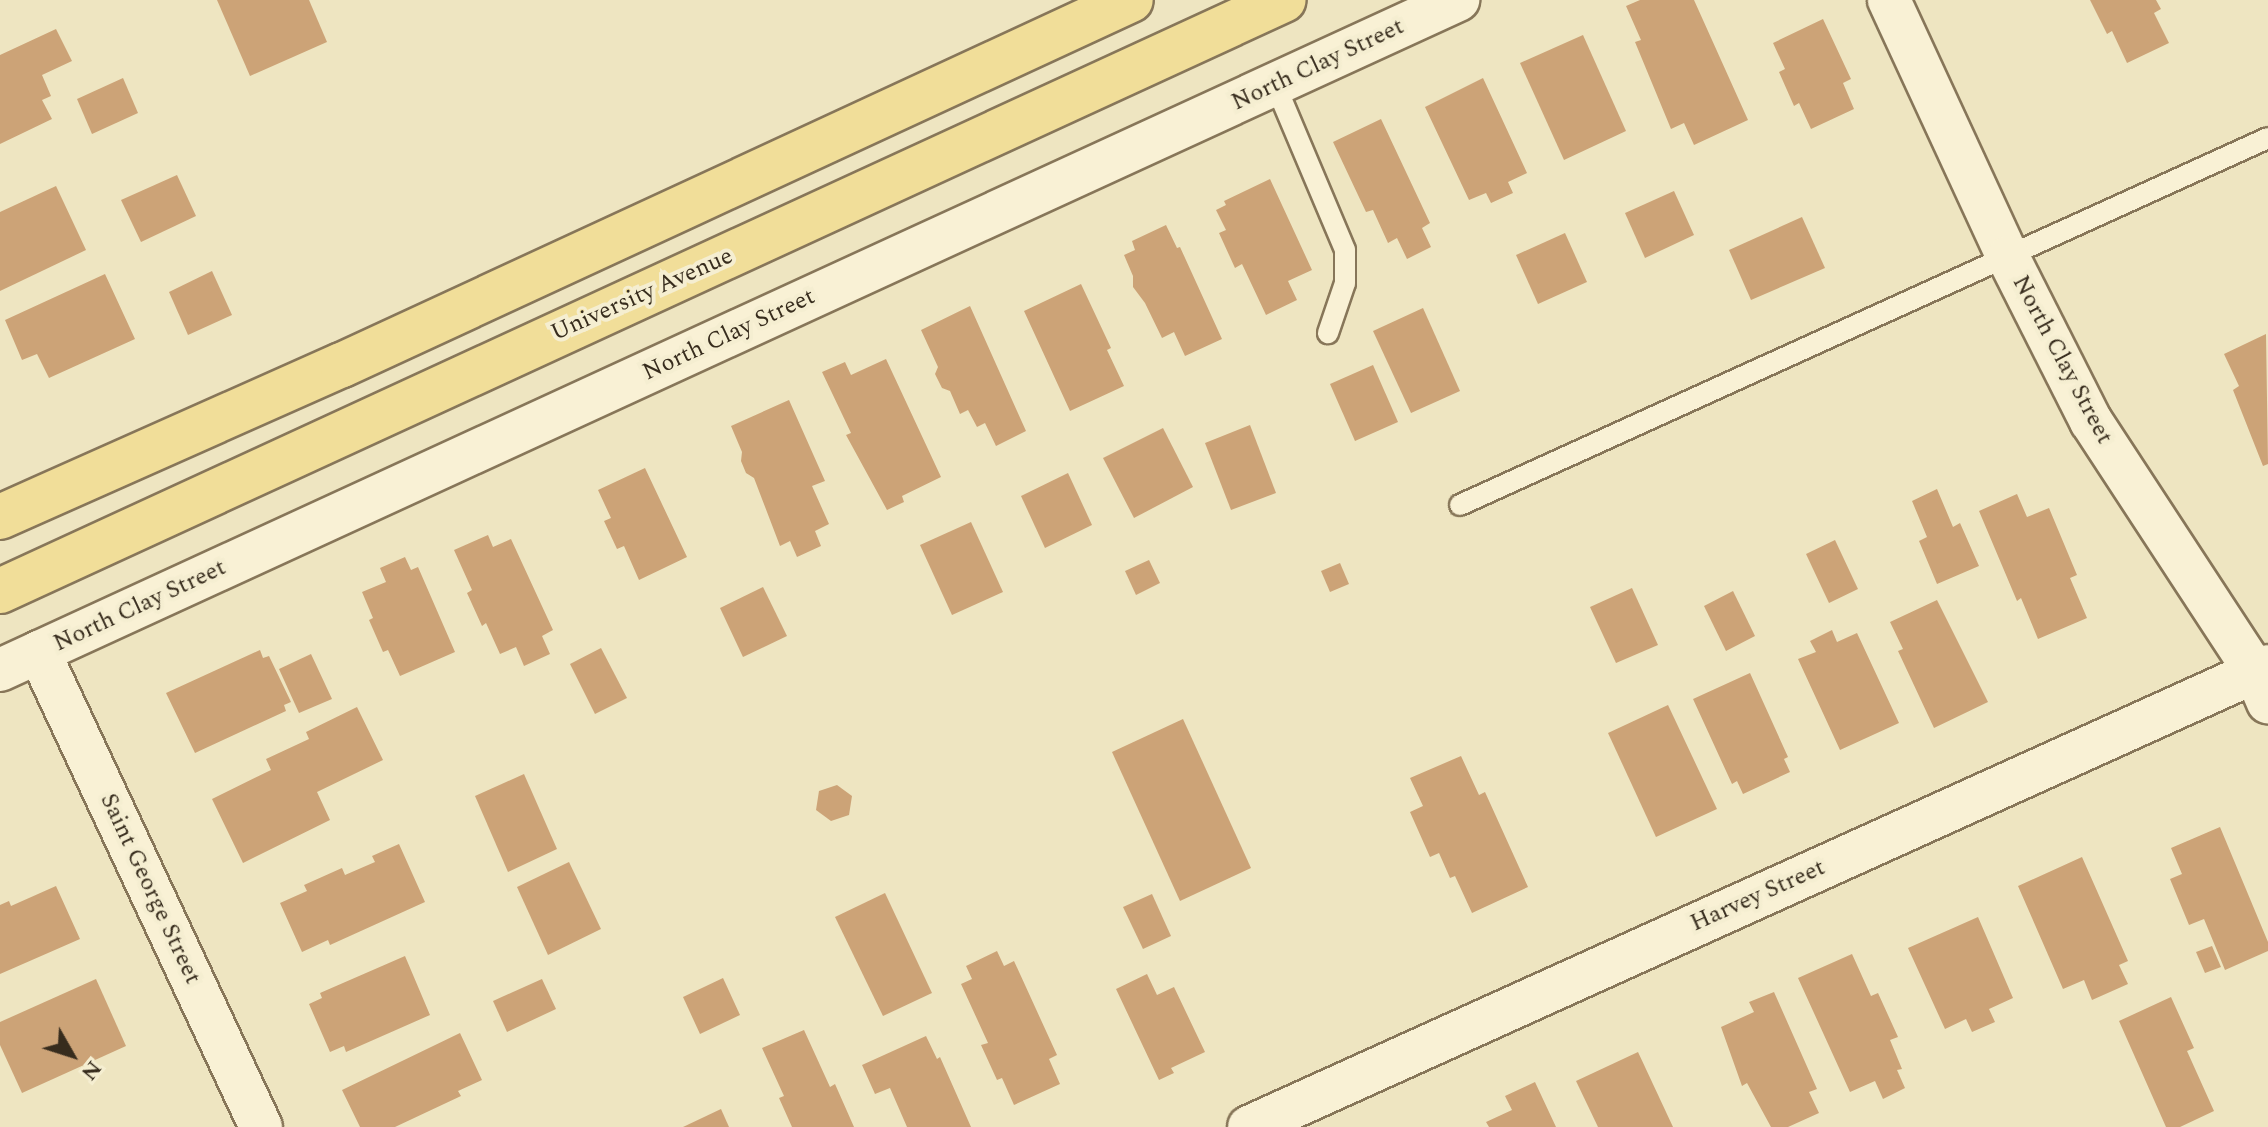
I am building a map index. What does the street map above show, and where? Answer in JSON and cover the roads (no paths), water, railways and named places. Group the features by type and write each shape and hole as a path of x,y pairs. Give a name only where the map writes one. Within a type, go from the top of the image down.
{"main road":[{"path":"0,517 342,365 1131,0"},
{"name":"University Avenue","path":"0,591 1284,0"}],"street":[{"name":"North Clay Street","path":"0,670 1458,0"},
{"name":"North Clay Street","path":"1889,0 2008,257 2091,421 2264,680"},
{"name":"Saint George Street","path":"39,652 261,1127"},
{"name":"Harvey Street","path":"1249,1127 2264,680"}],"lane":[{"path":"1275,84 1345,250 1345,283 1328,333"},
{"path":"1460,505 2268,138"}]}
